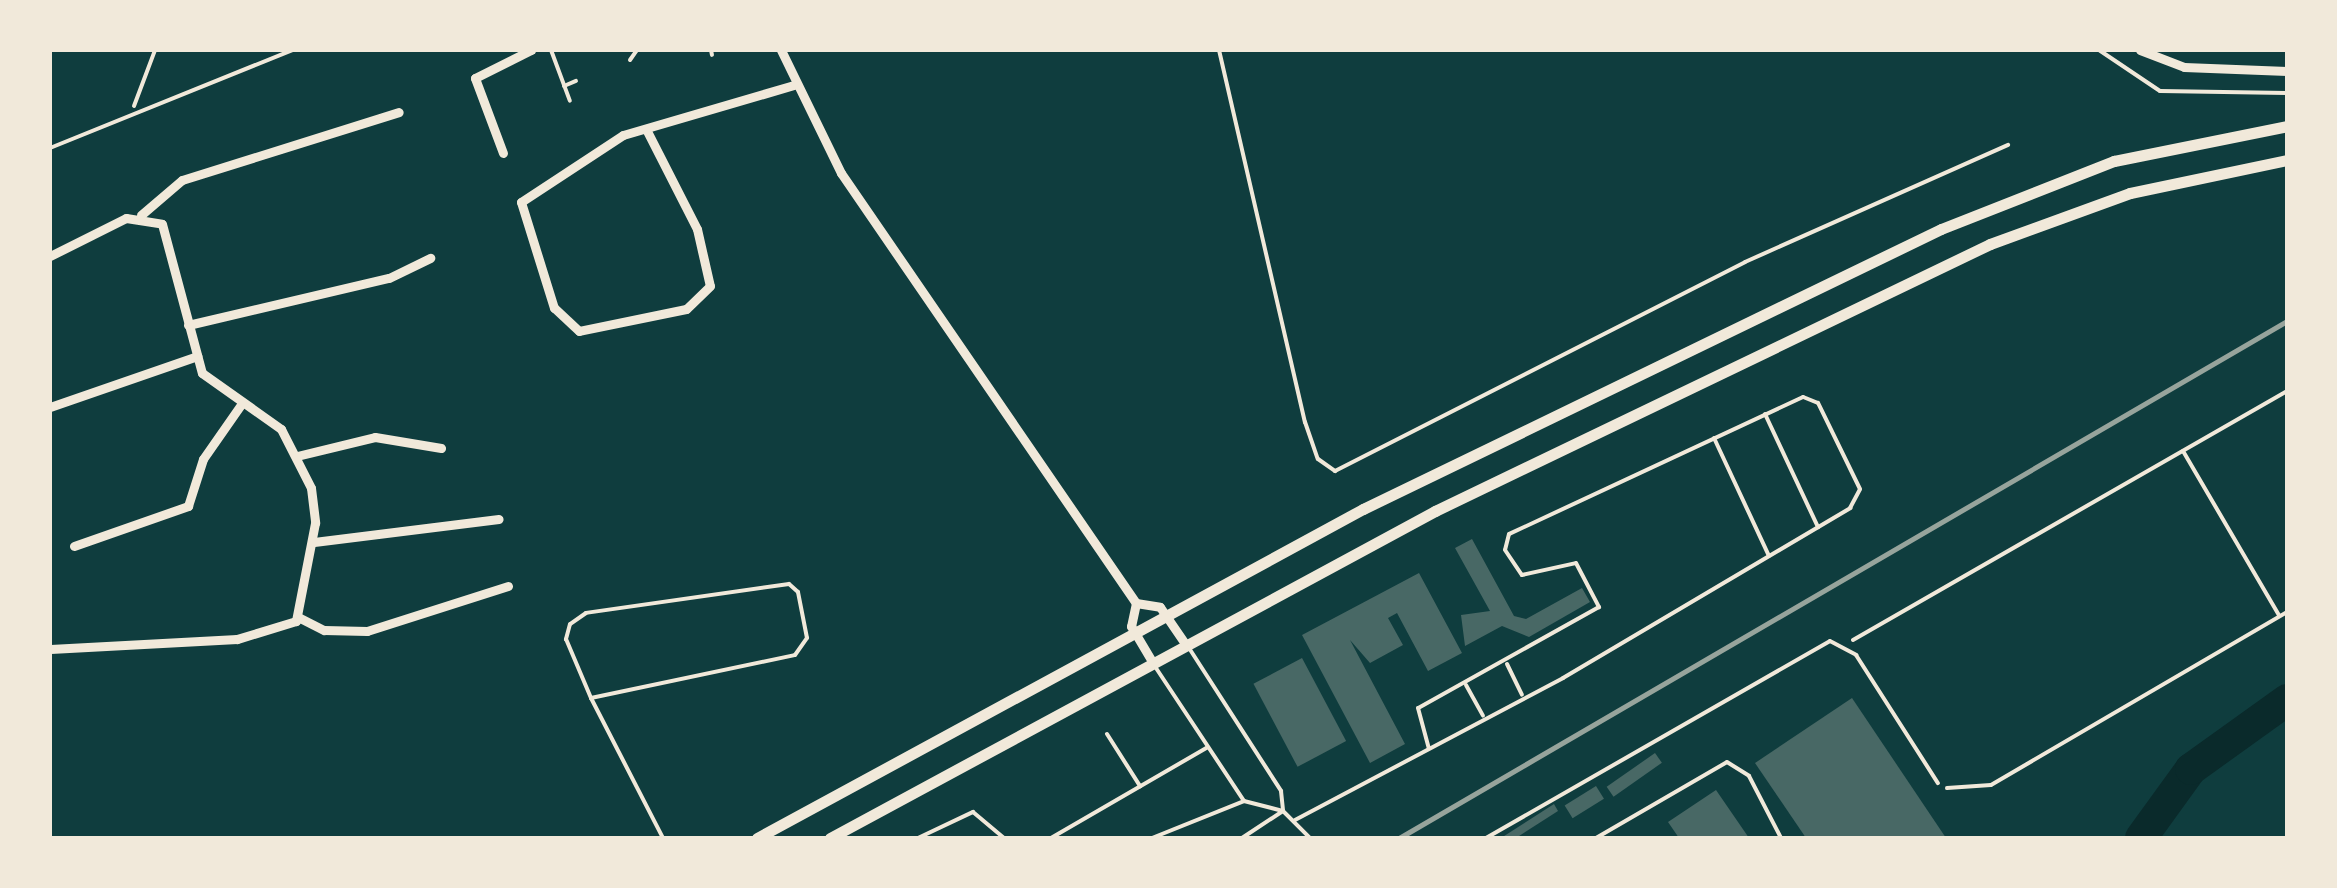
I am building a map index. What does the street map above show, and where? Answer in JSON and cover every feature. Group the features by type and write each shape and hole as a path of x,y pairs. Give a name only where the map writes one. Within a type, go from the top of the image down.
{"main road":[{"path":"757,838 1166,615 1547,416 2016,195 2155,151 2287,126"},
{"path":"830,838 1436,511 1990,244 2130,193 2287,160"}],"street":[{"path":"503,153 475,78 531,50"},
{"path":"781,50 794,85 840,173 1136,603 1166,615 1186,644"},
{"path":"2140,50 2184,66 2287,71"},
{"path":"646,130 697,230 710,286 686,309 579,331 554,308 520,206 617,138 794,85"},
{"path":"50,256 142,215 182,180 399,112"},
{"path":"142,215 165,229 206,380 274,421 312,488 314,542 300,618"},
{"path":"188,325 390,278 430,258"},
{"path":"50,407 197,356"},
{"path":"74,546 188,506 203,460 242,402"},
{"path":"297,456 375,437 441,448"},
{"path":"314,542 498,519"},
{"path":"50,649 237,639 300,618 324,630 368,631 508,586"},
{"path":"1136,603 1135,633 1153,663"}],"lane":[{"path":"551,50 570,102"},
{"path":"630,60 637,50"},
{"path":"1219,50 1305,422 1318,459 1334,472 1745,262 2008,146"},
{"path":"564,86 576,80"},
{"path":"1295,820 1428,749 1850,508 1860,489 1814,399 1765,414 1509,534 1504,550 1522,575 1576,562 1599,602 1507,664 1416,712 1428,749"},
{"path":"1765,414 1818,527"},
{"path":"1714,437 1769,556"},
{"path":"591,698 795,654 807,638 798,592 789,584 580,616 566,639 591,698 662,838"},
{"path":"1486,838 1823,643 1845,644 1938,783"},
{"path":"1186,644 1281,791 1283,811"},
{"path":"1153,663 1244,802"},
{"path":"1507,664 1522,696"},
{"path":"1466,685 1483,717"},
{"path":"1108,734 1140,786"},
{"path":"1051,838 1208,747"},
{"path":"1596,838 1727,762 1749,776 1781,838"},
{"path":"1152,838 1244,802 1283,811 1310,838"},
{"path":"1242,838 1283,811"},
{"path":"918,838 974,812 1004,838"}],"path":[{"path":"133,109 155,50"},
{"path":"50,148 133,109 294,50"},
{"path":"2100,50 2160,92 2287,93"},
{"path":"1845,644 2287,391"},
{"path":"2183,451 2280,616"},
{"path":"1938,783 1991,785 2287,612"}],"building":[{"path":"1472,539 1514,616 1526,619 1582,588 1590,602 1529,637 1502,626 1465,646 1461,615 1490,611 1455,548"},
{"path":"1419,573 1462,653 1428,671 1397,613 1388,618 1403,645 1370,663 1350,640 1405,744 1370,763 1302,635"},
{"path":"1302,658 1346,741 1298,767 1253,684"},
{"path":"1852,698 1946,838 1806,838 1755,763"},
{"path":"1655,753 1662,763 1614,797 1607,787"},
{"path":"1596,786 1604,799 1573,818 1565,806"},
{"path":"1716,790 1749,838 1679,838 1668,822"},
{"path":"1554,804 1558,811 1516,838 1501,838"}],"waterway":[{"path":"2141,838 2191,769 2287,700"}],"railway":[{"path":"1399,838 2287,321"}]}
